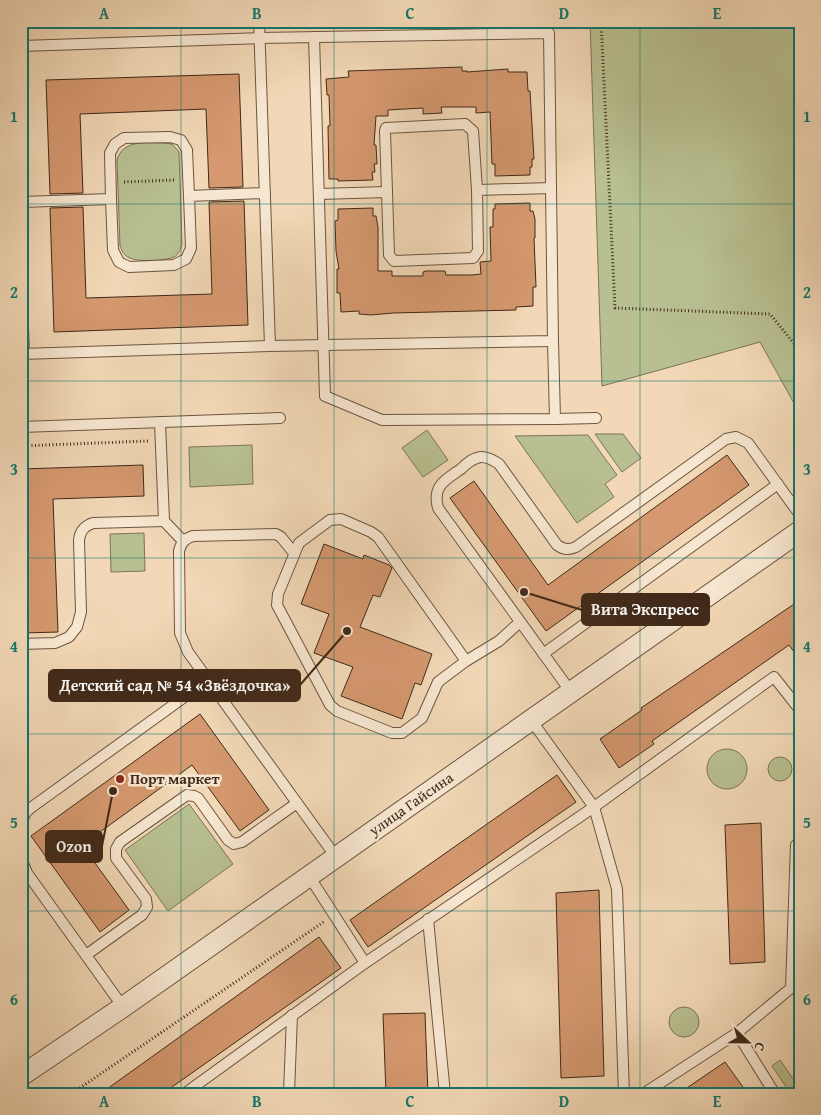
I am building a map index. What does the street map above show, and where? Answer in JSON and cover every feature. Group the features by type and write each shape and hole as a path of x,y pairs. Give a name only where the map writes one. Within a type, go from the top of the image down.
{"street":[{"name":"улица Гайсина","path":"21,1076 123,1007 800,531"}],"lane":[{"path":"259,21 270,346"},
{"path":"21,46 260,38 549,33 555,419"},
{"path":"314,37 325,396 382,420 596,418"},
{"path":"465,124 473,131 477,190 478,251 473,258 394,261 389,255 386,128 465,124"},
{"path":"170,136 177,138 185,145 187,150 190,248 186,259 174,265 129,267 119,262 112,250 110,182 110,153 119,140 124,138 170,136"},
{"path":"477,190 551,188"},
{"path":"319,194 387,192"},
{"path":"189,196 265,194"},
{"path":"21,202 111,199"},
{"path":"21,273 23,354 270,346 554,341"},
{"path":"21,427 280,418"},
{"path":"160,422 164,521 183,541"},
{"path":"571,692 438,508 436,501 438,488 442,482 476,458 488,458 499,464 557,545 566,550 576,547 731,437 741,438 748,444 800,515"},
{"path":"543,654 778,484"},
{"path":"466,660 381,539 374,533 342,519 334,519 302,540 294,553 278,594 278,605 330,705 337,712 392,734 402,733 420,720 438,682 466,660 499,641 520,622"},
{"path":"21,644 55,643 69,637 77,627 81,612 79,540 84,528 93,523 164,521"},
{"path":"294,553 281,537 276,534 193,536 183,541 179,552 180,633 185,648 336,857"},
{"path":"184,1094 365,963 594,807 774,678 800,710"},
{"path":"21,823 29,810 208,680"},
{"path":"531,720 594,807 617,889 624,1094"},
{"path":"86,955 146,911 146,899 116,858 117,846 128,836 187,795 198,798 228,840 234,844 242,842 297,803"},
{"path":"21,840 22,858 28,874 123,1007"},
{"path":"643,1094 737,1033 790,988 796,845 800,842"},
{"path":"309,876 365,963"},
{"path":"428,919 445,1094"},
{"path":"290,1094 292,1015"},
{"path":"737,1033 775,1094"}],"path":[{"path":"601,21 615,308 770,314 800,351"},
{"path":"110,182 188,180"},
{"path":"21,446 161,441"},
{"path":"71,1094 334,914"}],"green space":[{"path":"590,21 800,21 800,414 760,342 602,386"},
{"path":"172,144 179,152 182,246 174,257 152,261 134,259 125,255 120,246 117,160 124,148 130,145"},
{"path":"427,430 448,460 423,477 402,448"},
{"path":"595,434 623,434 641,458 622,472"},
{"path":"588,435 617,475 605,484 614,497 577,523 515,436"},
{"path":"252,445 253,484 190,487 189,447"},
{"path":"144,533 145,571 111,572 110,534"},
{"path":"727,749 741,755 747,769 741,783 727,789 713,783 707,769 713,755"},
{"path":"780,757 789,760 792,769 789,778 780,781 771,778 768,769 771,760"},
{"path":"189,804 233,864 168,911 125,850"},
{"path":"684,1007 690,1008 698,1016 698,1028 690,1036 684,1037 678,1036 670,1028 669,1022 670,1016 678,1008"},
{"path":"780,1060 800,1089 800,1094 791,1094 772,1066"}],"building":[{"path":"462,67 462,71 467,72 508,69 508,72 527,72 534,159 532,159 532,167 530,167 530,175 495,176 495,164 492,164 490,112 476,113 476,107 441,107 442,113 423,114 423,108 388,110 388,116 376,116 374,145 376,145 377,164 374,164 375,172 372,172 373,180 338,181 338,179 329,179 328,126 330,126 329,95 327,95 326,79 349,77 348,71"},
{"path":"239,74 243,187 209,188 206,109 80,114 83,193 50,194 46,80"},
{"path":"244,201 248,325 54,332 50,208 83,207 86,298 212,294 209,202"},
{"path":"530,203 530,211 533,211 535,219 536,287 533,287 533,306 516,307 516,310 371,315 359,314 359,311 341,312 340,293 337,293 337,269 339,269 335,221 338,220 338,209 373,208 373,216 376,216 378,227 378,271 392,271 392,276 423,276 423,272 426,271 445,271 446,275 472,275 481,274 480,262 491,261 490,227 493,227 493,209 495,209 495,204"},
{"path":"727,455 749,485 546,631 450,498 474,481 548,585"},
{"path":"143,465 144,496 53,499 58,632 24,633 21,560 21,469"},
{"path":"324,544 363,559 364,555 392,568 380,597 373,595 360,627 432,654 421,685 415,683 402,719 341,696 353,667 314,653 329,614 301,604"},
{"path":"800,600 800,660 789,645 652,741 654,744 619,768 600,739 642,710 641,708"},
{"path":"200,714 269,810 240,831 192,765 82,845 129,910 100,932 31,836"},
{"path":"557,775 576,802 368,947 350,920"},
{"path":"761,823 765,962 730,964 725,825"},
{"path":"599,890 604,1076 561,1078 556,893"},
{"path":"319,937 341,968 162,1094 100,1094"},
{"path":"425,1013 428,1094 386,1094 383,1014"},
{"path":"725,1062 748,1094 678,1094"}],"place":[{"name":"Вита Экспресс","path":"524,592"},
{"name":"Детский сад № 54 «Звёздочка»","path":"347,631"},
{"name":"Порт маркет","path":"120,779"},
{"name":"Ozon","path":"113,791"}]}
